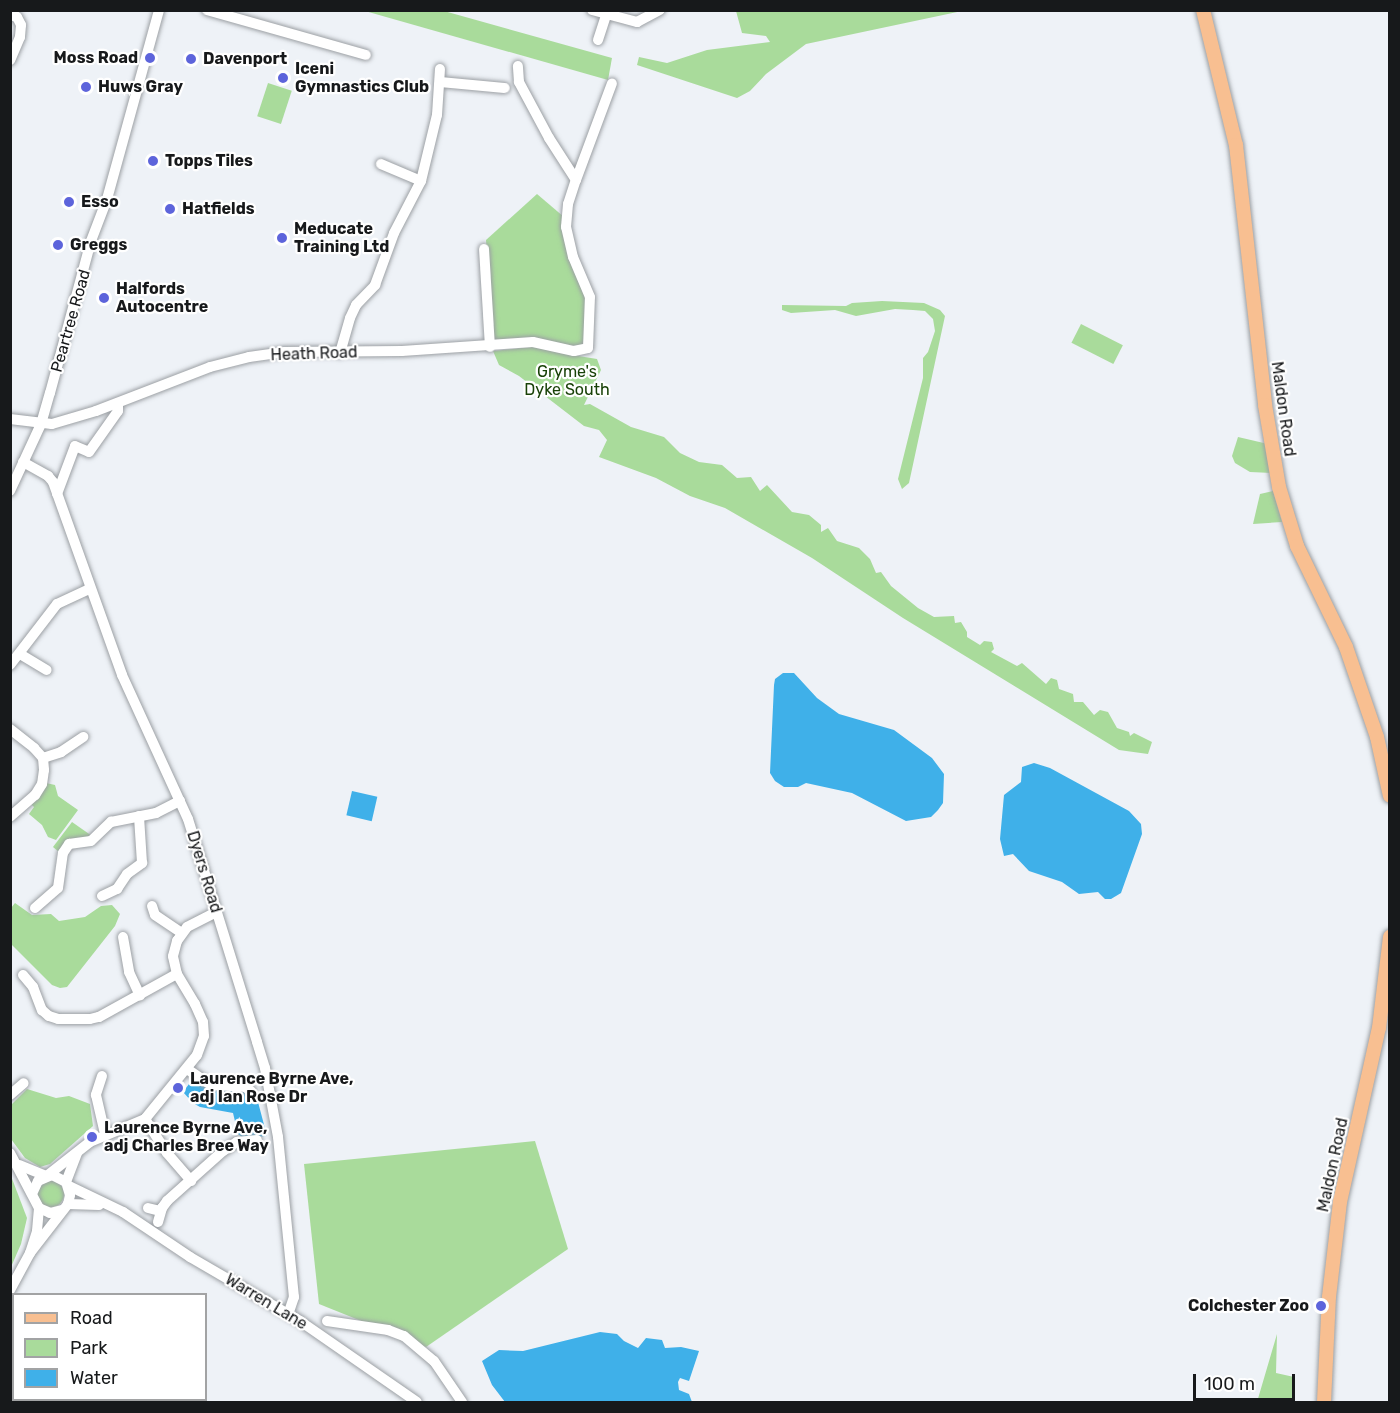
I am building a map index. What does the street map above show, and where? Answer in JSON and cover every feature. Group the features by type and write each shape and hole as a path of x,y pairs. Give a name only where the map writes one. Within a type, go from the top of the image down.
{"main road":[{"name":"Maldon Road","path":"1203,10 1236,145 1265,405 1279,487 1298,546 1346,646 1377,737 1389,796"},
{"name":"Maldon Road","path":"1324,1402 1329,1297 1340,1202 1379,1028 1389,937"}],"street":[{"name":"Peartree Road","path":"10,491 40,424 159,10"},
{"path":"207,10 366,55"},
{"path":"592,10 606,16 636,22 660,10"},
{"path":"10,15 17,17 21,25 20,37 10,60"},
{"path":"598,40 606,16"},
{"path":"518,66 519,82 549,138 576,180"},
{"path":"340,353 356,305 375,285 393,233 421,181 437,115 440,69"},
{"path":"440,82 505,88"},
{"path":"576,180 612,83"},
{"path":"381,164 421,181"},
{"name":"Heath Road","path":"40,424 52,424 118,403 180,377 249,357 285,352 340,353 490,347 533,342 573,351 588,348 590,297 573,257 567,227 568,204 576,180"},
{"path":"484,249 490,347"},
{"path":"57,494 75,446 89,452 118,411 118,403"},
{"path":"10,419 40,424"},
{"name":"Dyers Road","path":"23,462 48,476 57,494 89,589 122,675 188,819 265,1068 273,1102 294,1297 288,1314"},
{"path":"10,665 57,604 89,589"},
{"path":"20,654 47,670"},
{"path":"10,729 43,758"},
{"path":"43,758 61,752 83,736"},
{"path":"10,817 35,795 42,784 43,758"},
{"path":"35,908 58,888 63,853 69,844 91,840 111,822 156,813 180,801"},
{"path":"102,896 117,889 127,874 142,863 139,816"},
{"path":"152,906 155,915 182,933"},
{"path":"32,1194 38,1181 105,1134 133,1126 146,1119 201,1049 204,1029 195,1004 177,974 173,956 182,933 193,922 216,912"},
{"path":"123,937 129,972 140,996"},
{"path":"23,975 33,987 42,1010 58,1019 99,1017 177,974"},
{"path":"187,1069 211,1084 245,1087 251,1091"},
{"path":"96,1079 96,1100 105,1134"},
{"path":"146,1119 168,1155 191,1181"},
{"path":"148,1208 159,1217 167,1201 227,1148 237,1142 257,1140"},
{"path":"10,1290 30,1253 65,1207 70,1195 68,1184 77,1153"},
{"name":"Warren Lane","path":"10,1154 19,1165 39,1208 50,1213 65,1207 111,1207"},
{"name":"Warren Lane","path":"19,1165 47,1175 56,1175 111,1207 345,1350 417,1402"},
{"path":"30,1253 37,1231 39,1208"},
{"path":"327,1321 388,1330 405,1336 434,1361 462,1402"}],"green space":[{"path":"736,10 962,11 806,44 766,74 750,91 737,98 637,65 639,57 667,63 707,50 770,42 766,36 742,33"},
{"path":"365,11 444,11 612,58 608,80"},
{"path":"268,83 292,91 281,124 257,116"},
{"path":"537,194 564,217 587,288 590,344 562,347 492,344 486,240"},
{"path":"882,301 924,303 940,310 945,316 909,483 902,489 898,479 923,378 923,358 928,352 935,331 933,319 925,311 913,310 895,309 856,316 835,310 791,313 782,310 782,305 846,306 852,303"},
{"path":"1081,324 1123,345 1113,364 1071,343"},
{"name":"Gryme's Dyke South","path":"540,346 560,353 597,359 601,370 584,405 590,404 631,427 664,437 680,453 699,462 722,465 737,478 751,477 760,491 767,485 792,512 809,515 821,525 821,532 828,528 837,541 859,548 870,559 876,573 881,572 891,586 918,608 934,617 954,616 955,623 961,622 967,632 967,637 980,645 984,641 992,642 994,649 991,652 1017,666 1022,663 1046,684 1051,678 1057,680 1059,689 1073,694 1074,702 1083,702 1094,715 1100,710 1108,712 1117,728 1129,732 1130,736 1134,733 1152,742 1148,754 1119,750 903,618 812,558 725,508 690,496 656,478 599,457 607,440 599,430 584,426 519,376 499,365 493,351"},
{"path":"1238,437 1268,444 1272,473 1250,472 1235,463 1232,456"},
{"path":"1273,491 1282,522 1253,524 1260,494"},
{"path":"46,783 55,785 58,796 78,810 56,840 48,837 42,825 29,814 34,807 31,804"},
{"path":"72,822 92,836 59,852 53,847"},
{"path":"15,903 32,915 51,914 59,921 85,917 101,906 112,905 120,914 115,926 67,987 60,988 52,985 11,944 11,908"},
{"path":"27,1089 56,1098 69,1096 90,1104 93,1126 50,1164 40,1167 25,1158 11,1139 11,1105"},
{"path":"535,1141 568,1249 426,1347 319,1304 304,1164"},
{"path":"11,1176 27,1218 21,1244 11,1267"},
{"path":"51,1181 60,1185 64,1194 60,1203 51,1207 42,1203 38,1194 42,1185"},
{"path":"1277,1334 1276,1373 1294,1377 1292,1402 1257,1402"}],"water":[{"path":"783,673 794,673 817,698 839,714 894,730 932,758 944,774 943,803 938,810 931,817 906,821 852,793 806,783 798,787 784,787 775,781 770,773 774,685 775,679"},
{"path":"1034,763 1050,768 1129,811 1141,824 1142,834 1121,893 1111,899 1105,899 1098,892 1079,894 1062,882 1029,871 1013,854 1004,856 1000,839 1004,795 1021,782 1022,767"},
{"path":"352,791 377,797 372,821 346,815"},
{"path":"192,1080 250,1093 258,1102 267,1136 243,1138 238,1134 233,1113 200,1107 193,1103 183,1092"},
{"path":"600,1332 617,1334 624,1341 638,1348 646,1338 662,1340 665,1348 681,1347 699,1351 689,1381 680,1378 678,1382 679,1390 689,1394 692,1402 505,1402 492,1385 482,1361 499,1350 523,1351"}],"place":[{"name":"Moss Road","path":"150,58"},
{"name":"Davenport","path":"191,59"},
{"name":"Iceni Gymnastics Club","path":"283,78"},
{"name":"Huws Gray","path":"86,87"},
{"name":"Topps Tiles","path":"153,161"},
{"name":"Esso","path":"69,202"},
{"name":"Hatfields","path":"170,209"},
{"name":"Meducate Training Ltd","path":"282,238"},
{"name":"Greggs","path":"58,245"},
{"name":"Halfords Autocentre","path":"104,298"},
{"name":"Laurence Byrne Ave, adj Ian Rose Dr","path":"178,1088"},
{"name":"Laurence Byrne Ave, adj Charles Bree Way","path":"92,1137"},
{"name":"Colchester Zoo","path":"1321,1306"}]}
